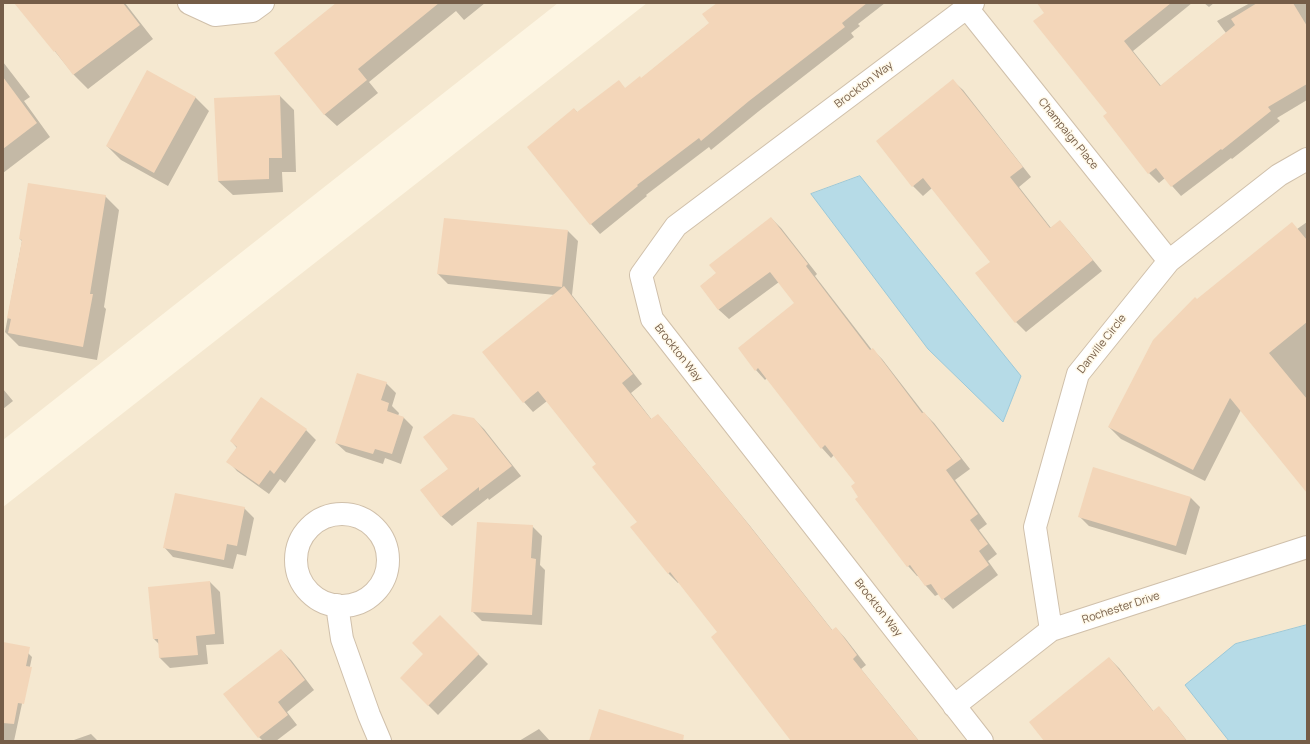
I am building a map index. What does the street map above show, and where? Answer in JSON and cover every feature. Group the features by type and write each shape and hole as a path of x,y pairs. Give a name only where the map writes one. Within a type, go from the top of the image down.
{"street":[{"path":"189,3 215,15 252,11 263,3"},
{"name":"Champaign Place","path":"970,5 1169,261"},
{"name":"Brockton Way","path":"954,706 652,319 641,276 676,226 970,5"},
{"name":"Danville Circle","path":"1051,630 1035,527 1078,374 1169,261 1280,175 1307,159"},
{"path":"339,514 353,515 366,520 376,529 388,550 388,563 380,586 371,595 361,601 349,605 337,605 325,602 314,596 305,586 298,574 296,560 298,546 304,534 320,520 339,514"},
{"name":"Rochester Drive","path":"954,706 1051,630 1307,547"},
{"path":"337,605 342,639 369,715 380,741"},
{"path":"954,706 982,741"}],"shaded area":[{"path":"3,3 558,3 3,440"},
{"path":"647,3 1307,3 1307,741 3,741 3,507"}],"water":[{"path":"860,176 1021,376 1003,422 928,349 811,194"},
{"path":"1307,625 1307,741 1229,741 1185,685 1235,644"}],"building":[{"path":"14,3 123,3 140,25 73,75 55,51 54,52"},
{"path":"336,3 439,3 358,69 367,80 324,115 274,53"},
{"path":"717,3 867,3 842,23 845,27 749,101 701,141 699,138 637,185 638,186 590,225 527,147 574,108 577,112 619,80 625,88 640,76 641,78 709,23 702,14"},
{"path":"1037,3 1171,3 1124,41 1160,86 1235,25 1231,19 1257,3 1293,3 1307,26 1307,84 1268,107 1271,111 1222,150 1221,149 1171,187 1156,168 1148,174 1103,116 1107,113 1033,21 1044,13"},
{"path":"147,70 196,97 154,173 106,146"},
{"path":"3,77 37,123 3,149"},
{"path":"953,79 1023,167 1010,177 1050,228 1060,220 1093,260 1015,323 975,273 990,262 923,178 912,187 876,141"},
{"path":"280,95 282,158 269,158 269,179 218,181 214,98"},
{"path":"28,183 106,195 90,294 93,294 83,347 8,333 11,319 7,318 22,240 19,239"},
{"path":"771,217 808,264 806,266 870,350 873,348 922,413 924,412 961,459 946,470 978,514 970,520 988,544 979,551 989,565 942,600 931,584 925,586 910,565 907,567 855,499 858,497 851,486 855,483 825,445 821,449 758,368 755,371 738,348 794,303 770,272 718,310 700,286 716,273 709,265"},
{"path":"444,218 568,230 562,287 437,274"},
{"path":"1292,222 1307,240 1307,322 1269,353 1307,399 1307,493 1230,398 1193,470 1108,427 1153,340 1195,297 1197,299"},
{"path":"564,286 633,374 622,383 651,419 658,414 741,515 832,630 836,627 857,655 853,659 919,741 791,741 711,637 717,632 670,572 668,574 630,527 637,522 592,467 596,464 538,391 523,403 482,352"},
{"path":"357,373 387,382 381,400 389,403 387,411 404,417 392,454 375,449 373,454 335,443"},
{"path":"261,397 307,429 274,474 270,470 259,485 226,462 237,447 230,441"},
{"path":"453,414 474,418 512,466 479,491 479,487 441,517 420,490 448,469 423,437"},
{"path":"1093,467 1191,497 1176,546 1078,517"},
{"path":"175,493 245,507 237,546 227,544 224,560 163,548"},
{"path":"477,522 533,525 531,558 536,559 532,615 471,612"},
{"path":"210,581 215,634 196,636 198,655 159,658 158,639 153,639 148,587"},
{"path":"440,615 479,654 428,706 400,678 423,654 412,643"},
{"path":"3,642 30,647 26,666 32,667 24,704 18,703 14,724 3,723"},
{"path":"281,649 305,680 278,702 288,715 258,738 223,694"},
{"path":"1109,657 1153,711 1159,706 1187,741 1044,741 1029,722"},
{"path":"599,709 684,735 683,741 589,741"}]}
